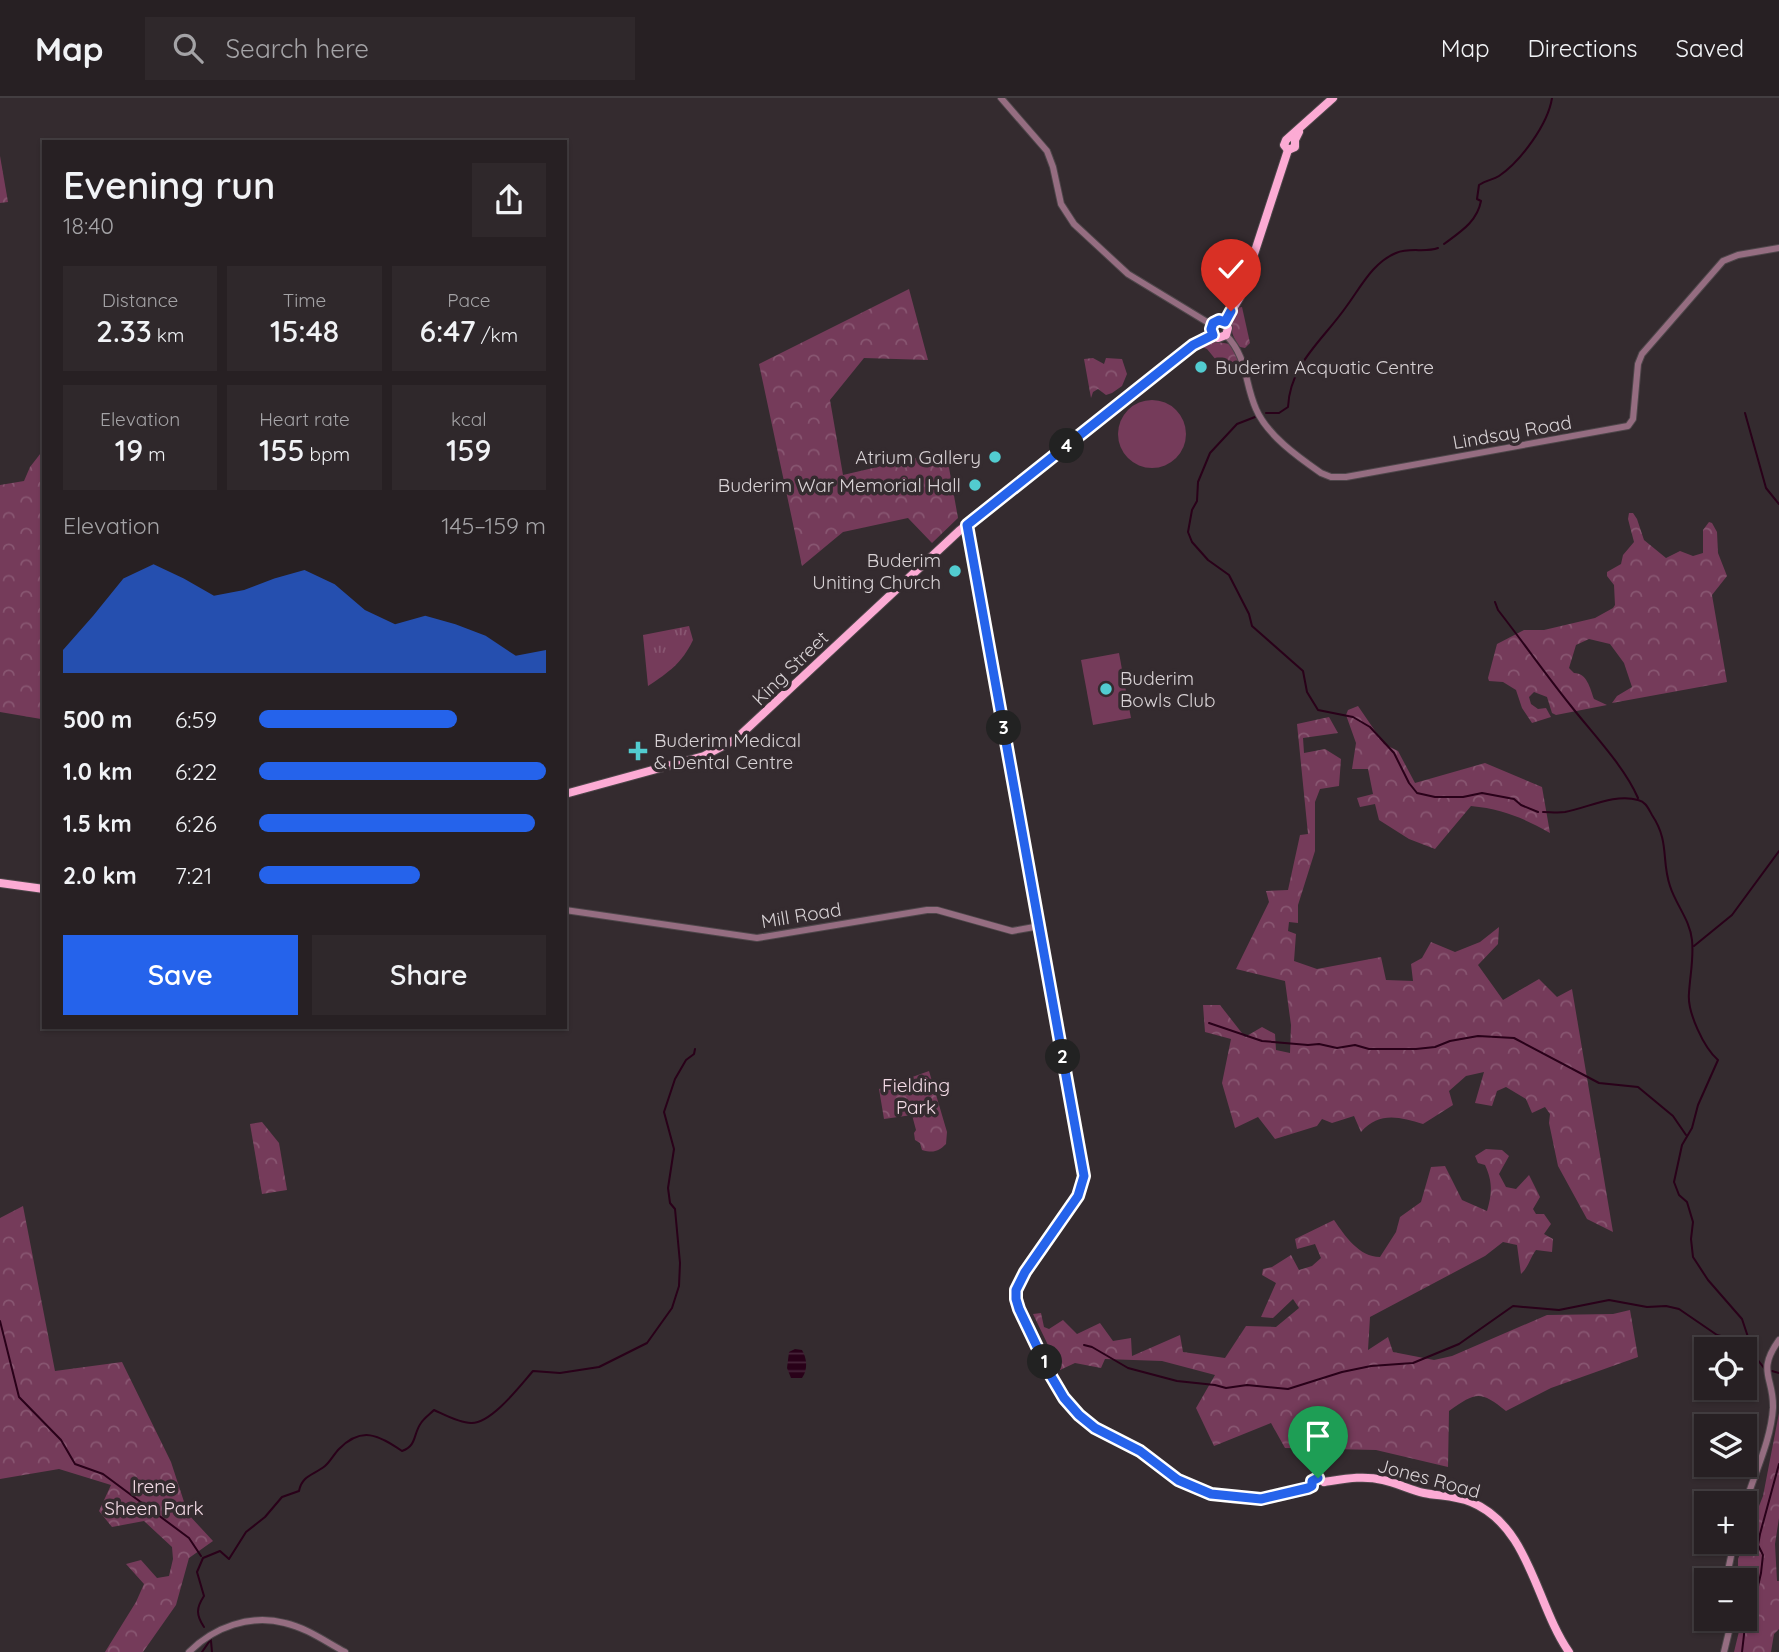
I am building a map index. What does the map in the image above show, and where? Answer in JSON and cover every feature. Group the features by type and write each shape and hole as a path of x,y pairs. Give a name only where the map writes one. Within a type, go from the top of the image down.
{"main road":[{"path":"1225,322 1240,297 1288,150 1295,147 1292,139 1333,98"},
{"path":"1217,321 1225,322 1228,329 1226,335 1220,338 1213,335 1212,325 1217,321"},
{"name":"King Street","path":"567,793 704,755 736,739 967,525 1193,345 1213,335"},
{"path":"967,525 1040,926"},
{"path":"0,883 42,889"},
{"name":"Jones Road","path":"1040,926 1084,1176 1078,1196 1019,1281 1016,1299 1056,1386 1079,1415 1095,1428 1140,1451 1178,1480 1211,1494 1261,1499 1312,1486 1312,1481 1316,1478 1324,1482 1355,1477 1372,1478 1468,1501 1482,1507 1503,1525 1514,1540 1569,1652"}],"street":[{"path":"1001,98 1047,151 1061,204 1074,224 1128,274 1212,325"},
{"name":"Lindsay Road","path":"1226,335 1241,355 1251,396 1265,425 1321,473 1331,477 1346,477 1628,426 1633,419 1639,362 1650,343 1723,261 1738,255 1779,248"},
{"name":"Mill Road","path":"567,910 757,939 927,910 937,910 1012,931 1040,926"},
{"path":"1749,1491 1771,1424 1773,1405 1767,1364 1779,1340"},
{"path":"188,1652 224,1627 257,1620 285,1623 324,1639 342,1651"},
{"path":"1724,1652 1729,1631"}],"green space":[{"path":"0,156 8,202 0,203"},
{"path":"909,289 928,360 864,358 830,400 843,475 946,451 958,518 932,543 908,518 843,532 802,566 759,364"},
{"path":"1242,307 1250,343 1245,348 1240,347 1231,328 1234,313 1237,308"},
{"path":"1211,341 1230,344 1239,361 1221,366 1207,349 1202,347 1201,344"},
{"path":"1093,358 1104,364 1106,358 1122,359 1127,374 1122,386 1106,395 1098,389 1093,392 1091,398 1084,359"},
{"path":"1145,400 1159,400 1171,405 1181,415 1186,434 1181,453 1171,463 1159,468 1145,468 1133,463 1123,453 1118,441 1118,427 1123,415 1133,405"},
{"path":"42,452 41,719 0,712 0,485 24,481 30,467"},
{"path":"1629,513 1633,513 1637,519 1644,540 1666,558 1680,551 1693,556 1703,553 1703,530 1709,522 1712,523 1717,532 1718,553 1727,576 1712,595 1727,682 1612,703 1617,696 1632,687 1624,663 1610,644 1589,639 1576,645 1569,668 1585,678 1594,699 1607,705 1556,715 1552,713 1547,697 1534,692 1529,697 1531,704 1538,709 1546,708 1551,717 1532,723 1522,708 1516,690 1503,682 1489,681 1497,644 1524,630 1544,630 1595,618 1613,608 1614,585 1607,572 1621,564 1623,555 1634,542"},
{"path":"689,626 693,640 684,655 669,671 648,686 643,635"},
{"name":"Buderim Bowls Club","path":"1119,653 1131,718 1093,725 1081,660"},
{"path":"1358,706 1384,744 1398,751 1415,783 1485,763 1542,787 1550,833 1512,815 1471,806 1435,849 1409,839 1379,820 1375,804 1360,807 1357,798 1373,794 1368,769 1352,769 1356,743 1346,715 1348,710"},
{"path":"1329,717 1338,733 1303,738 1304,753 1325,749 1341,759 1339,786 1320,789 1315,802 1315,851 1298,905 1298,923 1289,922 1288,931 1296,934 1294,961 1317,969 1381,957 1386,980 1413,981 1411,964 1422,958 1431,942 1455,952 1480,942 1499,927 1498,944 1478,965 1503,1000 1539,979 1557,997 1572,989 1613,1232 1587,1219 1558,1166 1549,1123 1550,1114 1545,1107 1532,1113 1526,1099 1506,1087 1497,1091 1492,1106 1475,1103 1484,1072 1466,1076 1449,1091 1453,1105 1423,1124 1406,1119 1382,1118 1361,1132 1354,1116 1332,1123 1322,1119 1317,1126 1275,1139 1258,1117 1235,1128 1222,1083 1231,1039 1205,1032 1203,1005 1220,1005 1245,1037 1262,1027 1275,1034 1276,1050 1290,1053 1291,1025 1285,981 1236,969 1269,902 1266,891 1288,890 1300,835 1308,834 1297,724"},
{"name":"Fielding Park","path":"929,1071 947,1132 946,1144 932,1152 922,1150 920,1143 915,1140 916,1130 912,1115 884,1119 879,1089"},
{"path":"262,1122 279,1143 287,1190 262,1194 250,1124"},
{"path":"1486,1149 1502,1150 1509,1156 1499,1174 1506,1187 1516,1189 1529,1175 1540,1197 1533,1209 1536,1214 1544,1214 1551,1224 1544,1234 1553,1239 1552,1252 1536,1250 1521,1274 1517,1245 1503,1242 1485,1256 1370,1317 1368,1350 1388,1337 1393,1352 1434,1360 1452,1356 1547,1315 1613,1314 1630,1310 1638,1357 1551,1388 1506,1411 1484,1397 1466,1400 1449,1411 1448,1467 1376,1450 1285,1448 1271,1423 1214,1446 1196,1408 1215,1375 1162,1361 1105,1359 1101,1368 1075,1363 1060,1370 1033,1314 1041,1313 1044,1327 1049,1329 1063,1320 1077,1334 1100,1323 1113,1341 1131,1338 1132,1356 1180,1335 1183,1352 1225,1358 1246,1326 1276,1327 1299,1308 1293,1299 1273,1318 1261,1317 1276,1283 1262,1275 1263,1269 1272,1267 1291,1255 1299,1270 1312,1266 1321,1258 1315,1244 1297,1249 1295,1239 1334,1220 1359,1250 1380,1257 1396,1232 1400,1217 1421,1202 1431,1167 1445,1166 1462,1200 1487,1211 1491,1193 1489,1177 1485,1165 1478,1163 1475,1156"},
{"name":"Irene Sheen Park","path":"23,1206 55,1371 122,1362 171,1462 188,1514 213,1541 189,1558 176,1605 143,1652 105,1652 144,1584 126,1564 141,1560 157,1578 169,1576 173,1559 172,1547 144,1521 112,1527 99,1511 111,1485 59,1469 0,1479 0,1218"},
{"path":"1779,1413 1779,1518 1775,1544 1779,1581 1779,1629 1774,1634 1771,1652 1734,1652 1739,1631 1757,1631 1757,1568 1738,1568 1738,1559 1740,1554 1757,1554 1757,1511 1763,1496"}],"shaded area":[{"path":"802,1350 805,1357 806,1368 802,1378 791,1378 787,1368 789,1352"}],"waterway":[{"path":"1444,244 1467,226 1476,215 1481,201 1477,199 1479,185 1507,169 1532,141 1545,119 1552,98"},
{"path":"1266,413 1279,413 1288,407 1290,392 1301,365 1380,263 1401,251 1438,248"},
{"path":"1745,413 1766,488 1779,504"},
{"path":"1255,417 1237,424 1210,453 1198,482 1197,501 1192,510 1188,532 1192,542 1208,560 1229,575 1249,614 1252,626 1303,671 1307,692 1318,710 1353,717 1370,727 1394,753 1417,793 1435,797 1463,797 1482,793 1514,799 1538,812"},
{"path":"1495,602 1498,610 1616,762 1638,798"},
{"path":"1543,812 1565,812 1629,798 1645,804 1658,825 1670,886 1691,933 1691,1010 1702,1039 1718,1060 1698,1105 1692,1128 1682,1145 1674,1182 1679,1195 1687,1202 1693,1222 1693,1257 1708,1280 1742,1319 1754,1355 1764,1368"},
{"path":"1694,946 1732,915 1779,851"},
{"path":"1209,1023 1262,1041 1319,1044 1337,1048 1355,1045 1369,1049 1416,1049 1478,1036 1514,1038 1599,1083 1638,1087 1673,1116 1686,1135"},
{"path":"204,1627 198,1615 198,1608 204,1596 197,1572 203,1558 220,1551 229,1559 246,1532 265,1517 282,1497 299,1491 306,1478 325,1466 347,1442 355,1437 370,1435 402,1451 410,1446 421,1423 434,1410 462,1422 479,1422 505,1403 533,1371 560,1373 599,1367 647,1343 672,1308 679,1286 680,1263 675,1209 670,1203 668,1188 674,1149 664,1112 675,1079 695,1049"},
{"path":"1084,1345 1128,1368 1177,1381 1226,1388 1247,1385 1288,1389 1342,1372 1371,1366 1413,1363 1459,1344 1513,1306 1559,1310 1609,1300 1647,1307 1666,1306 1679,1309 1717,1335 1725,1337"},
{"path":"0,1321 19,1397 61,1440 75,1464 103,1474 189,1538 201,1556"},
{"path":"1772,1371 1779,1373"},
{"path":"1742,1652 1745,1626 1751,1617 1761,1573 1763,1555 1758,1545 1760,1534 1779,1464"},
{"path":"202,1652 211,1639"},
{"path":"211,1641 212,1652"}],"place":[{"name":"Buderim Acquatic Centre","path":"1201,367"},
{"name":"Atrium Gallery","path":"995,457"},
{"name":"Buderim War Memorial Hall","path":"975,485"},
{"name":"Buderim Uniting Church","path":"955,571"},
{"name":"Buderim Bowls Club","path":"1106,689"},
{"name":"Buderim Medical & Dental Centre","path":"638,751"}],"route":[{"path":"1231,311 1225,322 1219,320 1213,323 1213,335 1193,345 967,525 1084,1176 1078,1196 1019,1281 1016,1299 1056,1386 1072,1409 1095,1428 1140,1451 1178,1480 1211,1494 1261,1499 1308,1488 1312,1486 1314,1479 1318,1478"}]}
